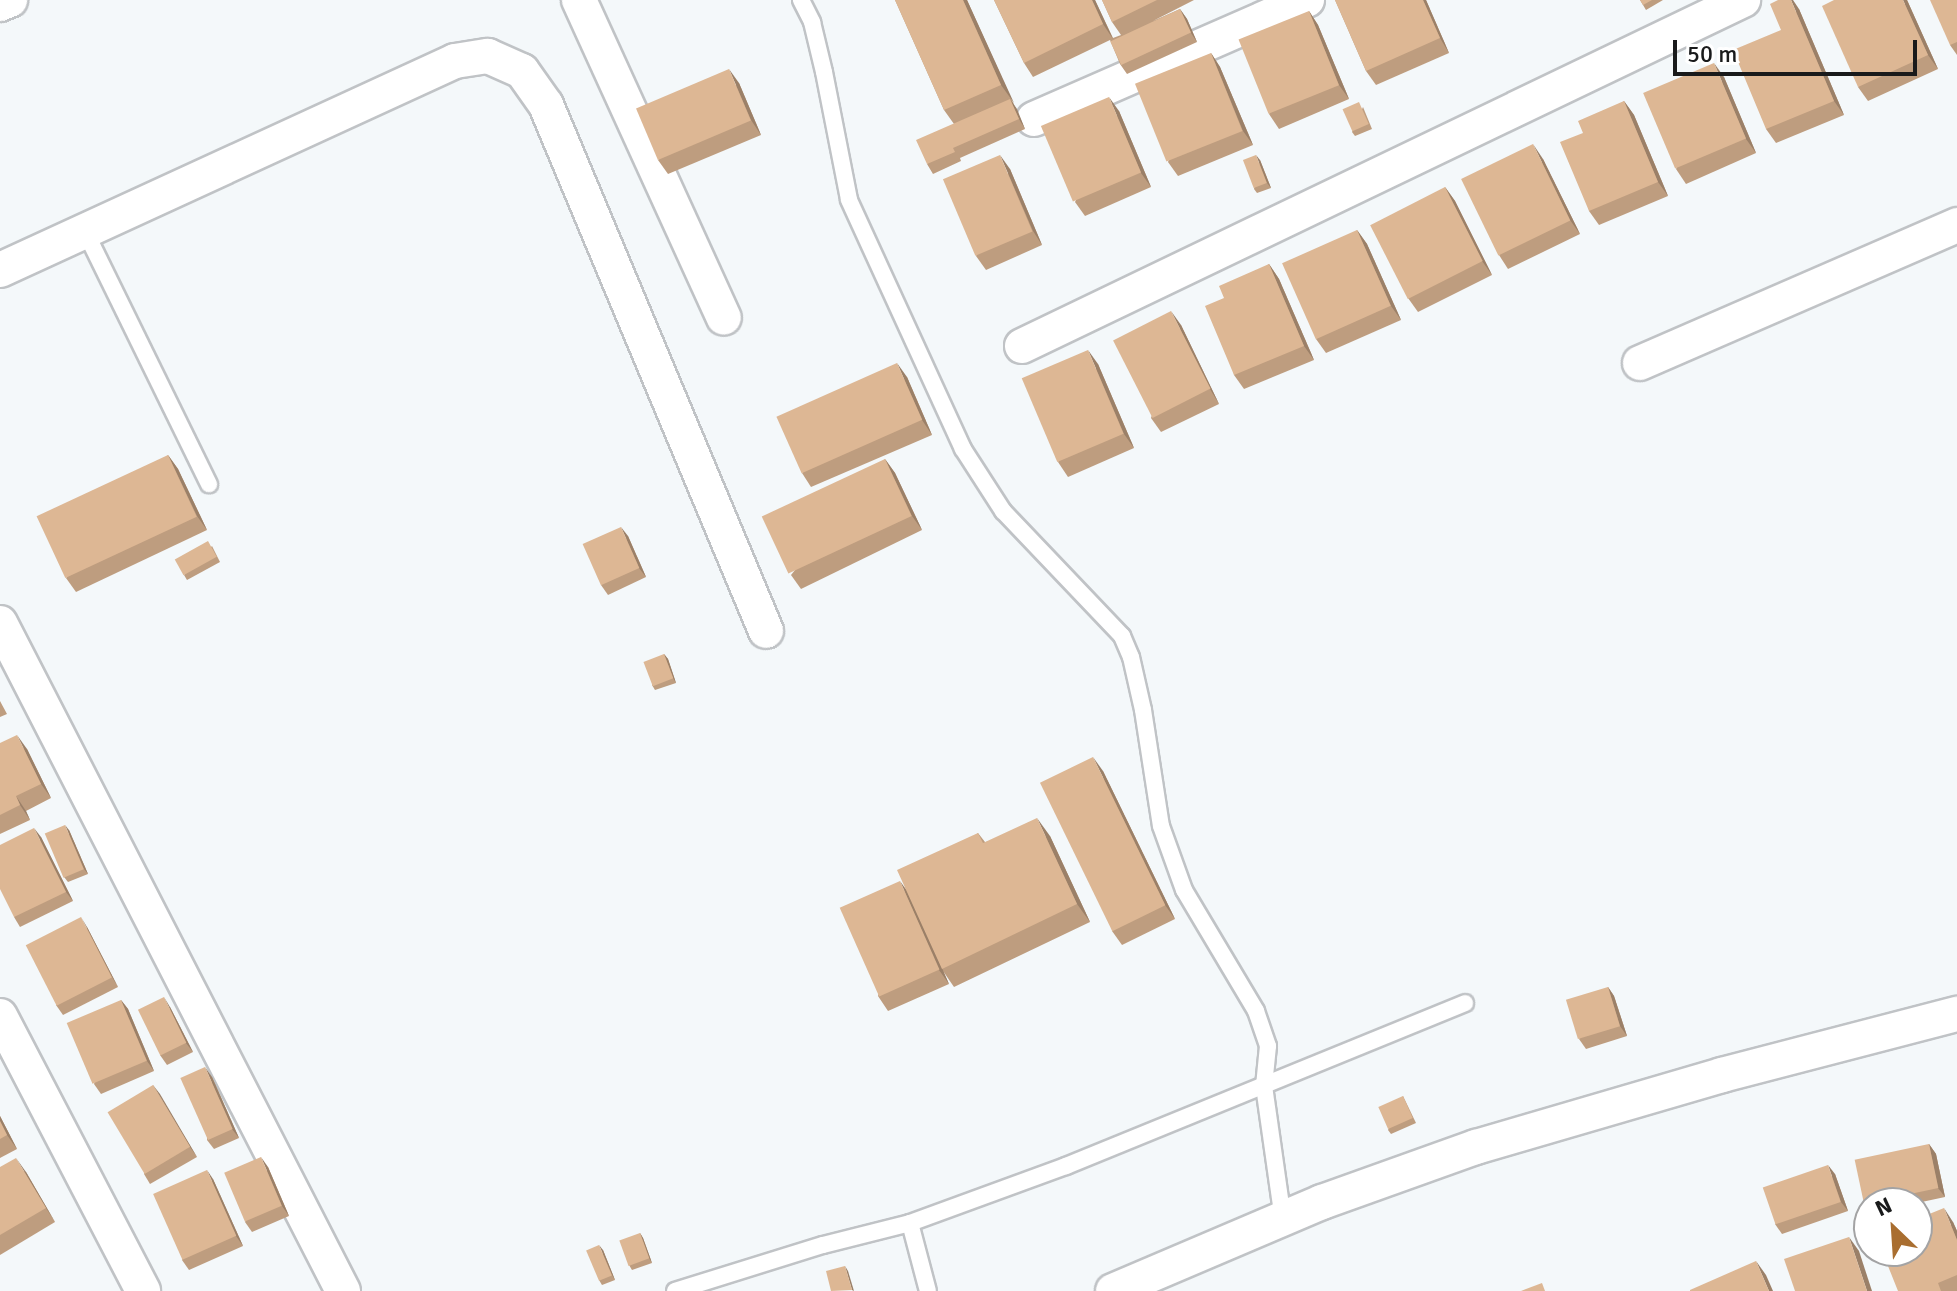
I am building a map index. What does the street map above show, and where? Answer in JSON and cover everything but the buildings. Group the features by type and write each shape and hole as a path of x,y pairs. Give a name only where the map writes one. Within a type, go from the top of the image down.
{"street":[{"path":"0,4 10,0"},
{"path":"579,0 724,318"},
{"path":"1034,119 1307,0"},
{"path":"1022,346 1743,0"},
{"path":"0,270 455,61 488,56 522,71 546,105 766,631"},
{"path":"1640,363 1957,225"},
{"path":"0,623 343,1291"},
{"path":"1113,1291 1283,1219 1476,1147 1722,1075 1957,1014"},
{"path":"0,1016 143,1291"}],"lane":[{"path":"801,0 812,22 849,200 963,449 1003,511 1122,636 1131,657 1143,710 1161,826 1184,890 1256,1011 1268,1046 1264,1086 1283,1219"},
{"path":"85,231 209,484"},
{"path":"675,1291 823,1245 910,1223 1066,1166 1465,1003"},
{"path":"910,1223 928,1291"}]}
